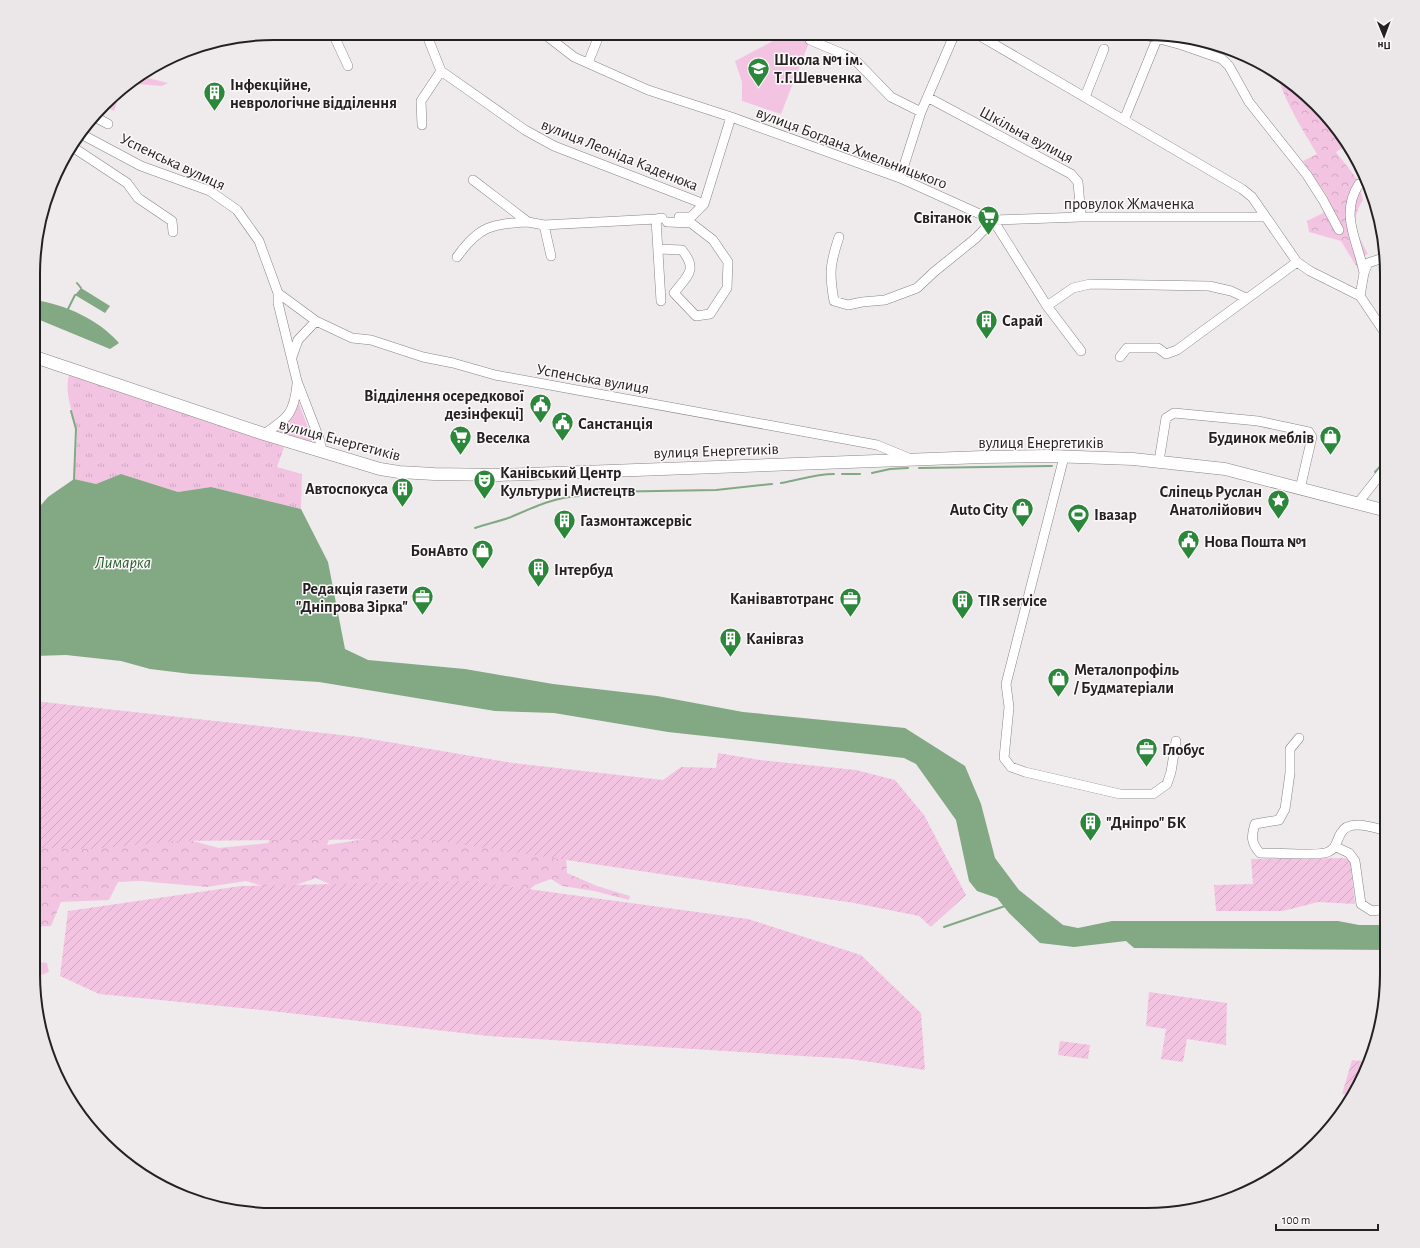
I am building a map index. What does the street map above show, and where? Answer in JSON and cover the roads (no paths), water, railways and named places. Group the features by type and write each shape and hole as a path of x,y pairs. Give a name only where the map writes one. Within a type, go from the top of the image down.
{"main road":[{"name":"вулиця Енергетиків","path":"40,359 264,434 380,469 399,472 434,474 499,474 912,459 1064,457 1159,461 1225,469 1380,509"}],"street":[{"path":"336,40 348,66"},
{"path":"422,125 421,101 441,71 429,40"},
{"name":"вулиця Богдана Хмельницького","path":"552,40 574,57 648,90 731,117 900,178 993,220"},
{"path":"588,63 597,40"},
{"path":"810,40 848,56 857,62 871,79 891,97 922,112"},
{"path":"900,178 922,112 952,40"},
{"path":"987,40 1242,189 1252,198 1297,262 1310,271 1360,296 1380,327"},
{"path":"1124,120 1156,41"},
{"path":"1186,43 1222,59 1229,66 1250,102 1307,175 1323,200 1339,230"},
{"path":"1085,97 1104,49"},
{"name":"вулиця Леоніда Каденюка","path":"441,71 525,130 554,146 704,204 691,217 544,225 528,222 507,223 486,228 469,240 457,257"},
{"name":"Шкільна вулиця","path":"929,98 1071,174 1078,182 1081,217"},
{"name":"вулиця Богдана Хмельницького","path":"704,204 731,117"},
{"path":"99,119 108,124"},
{"name":"Успенська вулиця","path":"85,136 141,166 210,191 237,210 259,242 278,293 278,303 297,381 319,438 322,451"},
{"path":"76,149 127,183 138,198 172,220 173,232"},
{"name":"вулиця Леоніда Каденюка","path":"473,180 528,222"},
{"path":"1362,184 1359,184 1352,195 1349,216 1364,273"},
{"name":"провулок Жмаченка","path":"993,220 1081,217 1265,217"},
{"path":"656,219 661,301"},
{"path":"839,238 831,264 830,279 834,301 848,305 885,300 917,288 934,272 976,238 993,220 1047,306 1080,352"},
{"path":"661,283 674,293 696,316 710,314 727,288 728,262 713,240 691,223 667,222"},
{"path":"544,225 551,256"},
{"path":"658,249 682,250 690,260 690,273 674,293"},
{"path":"1360,296 1364,273 1368,263 1379,259"},
{"path":"1120,357 1127,348 1158,348 1166,354 1177,350 1297,262"},
{"path":"1047,306 1073,288 1090,284 1209,286 1231,291 1246,298"},
{"name":"Успенська вулиця","path":"278,293 316,321 352,338 371,340 422,357 453,362 495,375 877,445 912,459"},
{"path":"292,357 298,340 316,321"},
{"path":"264,434 286,420 296,400 297,381"},
{"path":"1159,461 1166,418 1174,413 1258,420 1309,432 1312,436 1300,489"},
{"path":"1064,457 1006,684 1009,707 1004,758 1011,767 1025,772 1120,794 1153,794 1167,784 1171,772 1176,741"},
{"path":"1358,503 1380,475"},
{"path":"1299,738 1290,749 1290,773 1285,809 1279,820 1255,824 1251,835 1252,844 1260,853 1326,853 1336,847 1341,832 1348,826 1362,825 1380,829"},
{"path":"1336,847 1349,853 1354,861 1360,904 1372,911 1380,910"}],"water":[{"path":"81,288 110,306 105,313 75,295"},
{"path":"40,301 70,309 91,320 111,334 119,343 110,349 40,320"},
{"name":"Лимарка","path":"121,474 178,492 211,487 301,509 328,562 345,649 368,660 465,669 553,684 657,696 743,712 905,728 965,766 981,804 995,858 1019,890 1063,925 1078,928 1112,921 1338,921 1359,925 1380,925 1380,950 1134,948 1126,941 1074,947 1040,943 1009,913 997,898 977,891 969,881 956,820 916,764 904,758 668,732 554,713 495,711 319,682 191,674 150,669 121,661 66,655 40,656 40,506 48,497 74,479 96,484"}],"waterway":[{"path":"77,283 81,288"},
{"path":"68,309 75,295"},
{"path":"71,411 76,429 74,479"},
{"path":"919,468 1052,466"},
{"path":"1375,472 1380,467"},
{"path":"872,473 890,469 908,468"},
{"path":"781,483 814,476 834,474"},
{"path":"842,474 860,474"},
{"path":"589,496 599,492 716,490 772,484"},
{"path":"475,528 511,517 553,500 580,496"},
{"path":"944,927 1005,906"}],"place":[{"name":"Школа №1 ім. Т.Г.Шевченка","path":"758,88"},
{"name":"Інфекційне, неврологічне відділення","path":"214,112"},
{"name":"Світанок","path":"988,236"},
{"name":"Сарай","path":"986,340"},
{"name":"Відділення осередкової дезінфекці]","path":"540,424"},
{"name":"Санстанція","path":"562,442"},
{"name":"Веселка","path":"461,456"},
{"name":"Будинок меблів","path":"1330,456"},
{"name":"Канівський Центр Культури і Мистецтв","path":"484,500"},
{"name":"Автоспокуса","path":"403,508"},
{"name":"Сліпець Руслан Анатолійович","path":"1278,520"},
{"name":"Auto City","path":"1023,528"},
{"name":"Івазар","path":"1079,534"},
{"name":"Газмонтажсервіс","path":"564,540"},
{"name":"Нова Пошта №1","path":"1189,560"},
{"name":"БонАвто","path":"483,570"},
{"name":"Інтербуд","path":"539,588"},
{"name":"Редакція газети \"Дніпрова Зірка\"","path":"423,616"},
{"name":"Канівавтотранс","path":"850,618"},
{"name":"TIR service","path":"962,620"},
{"name":"Канівгаз","path":"731,658"},
{"name":"Металопрофіль / Будматеріали","path":"1058,698"},
{"name":"Глобус","path":"1147,768"},
{"name":"\"Дніпро\" БК","path":"1090,842"}]}
